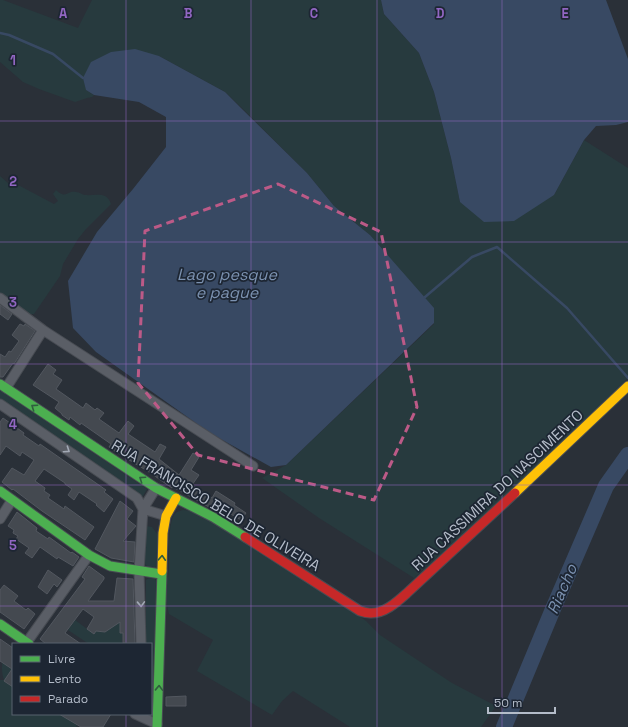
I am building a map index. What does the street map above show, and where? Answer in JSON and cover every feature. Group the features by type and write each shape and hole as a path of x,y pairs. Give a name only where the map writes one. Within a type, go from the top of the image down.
{"street":[{"path":"0,298 43,330 253,466"},
{"path":"3,386 43,330"},
{"name":"RUA FRANCISCO BELO DE OLIVEIRA","path":"3,386 156,488 213,517 360,611 370,613 381,611"},
{"name":"RUA CASSIMIRA DO NASCIMENTO","path":"381,611 399,600 417,584 628,386"},
{"path":"0,404 137,498 143,509 166,516"},
{"path":"141,643 139,571 143,509 156,488"},
{"path":"0,492 89,555 110,566 161,574"},
{"path":"152,695 166,516 176,498"},
{"path":"0,519 12,500"},
{"path":"0,624 28,643 89,555"},
{"path":"137,715 150,722"}],"highlighted area":[{"path":"278,184 381,232 417,407 374,500 198,455 138,383 145,231"}],"green space":[{"path":"0,0 78,28 92,0 381,0 384,14 419,53 434,92 451,158 460,202 554,195 584,140 628,168 628,378 478,522 414,578 319,518 262,478 286,465 434,324 370,235 334,206 307,173 225,92 159,56 86,90 94,95 75,102 39,89 23,82 0,62"},
{"path":"0,176 9,184 20,186 54,204 58,201 53,194 56,190 62,194 79,192 84,195 104,196 107,197 111,204 78,239 63,264 60,276 34,314 29,314 0,295"},
{"path":"0,390 147,489 143,496 0,399"},
{"path":"183,510 192,511 211,520 349,607 380,635 452,683 496,706 481,727 350,727 293,691 282,701 272,715 197,671 213,640 169,614 163,581 168,577 169,539 172,522 174,515"},
{"path":"146,526 152,527 158,535 155,568 148,567 145,564"},
{"path":"149,578 155,579 156,582 152,682 152,643 146,643 146,580"},
{"path":"75,620 94,634 95,631 120,622 123,633 122,643 88,643 68,630"},
{"path":"9,645 12,646 12,656 6,665 12,668 12,715 62,715 77,725 76,727 0,727 0,680 4,680 2,662"}],"water":[{"path":"381,0 606,0 628,59 628,122 616,125 596,126 584,140 554,195 514,221 484,222 460,202 451,158 434,92 419,53 384,14"},
{"name":"Lago pesque e pague","path":"135,49 159,56 225,92 307,173 334,206 370,235 434,308 434,323 286,465 271,467 210,433 96,352 73,328 68,281 97,232 166,147 166,117 139,102 94,95 86,90 83,78 91,62 111,52"}],"building":[{"path":"0,305 12,314 8,320 0,314"},
{"path":"20,324 24,326 25,324 35,331 14,364 13,363 3,377 0,377 0,354 5,357 9,351 11,352 19,341 12,335"},
{"path":"48,364 56,370 53,374 62,380 56,389 83,408 86,403 95,410 97,408 104,413 99,419 119,433 128,421 134,426 128,434 155,452 160,444 166,447 159,459 179,475 193,453 199,457 191,470 199,475 192,485 212,498 216,491 235,503 234,505 246,513 241,520 229,513 227,517 173,487 172,488 109,447 111,444 81,423 80,425 70,417 69,420 62,415 55,408 59,402 33,385"},
{"path":"3,418 24,433 23,435 39,446 40,444 106,490 104,492 113,499 104,512 96,505 97,504 79,492 74,500 68,495 72,489 44,469 35,481 45,488 44,491 50,495 48,498 64,509 65,506 94,527 85,540 2,482 12,468 24,475 34,460 22,452 20,456 6,446 0,455 0,422"},
{"path":"120,501 133,511 127,519 136,526 123,541 135,542 134,562 111,558 95,549"},
{"path":"17,512 37,528 36,531 48,539 49,537 79,557 73,566 58,557 57,559 40,547 32,558 25,553 29,548 16,539 18,536 13,533 14,530 8,526"},
{"path":"89,566 104,577 88,601 114,601 117,578 133,579 135,643 123,643 123,633 120,633 120,622 105,632 96,631 94,634 87,629 94,617 83,609 65,633 80,643 45,643 40,639 85,579 82,577"},
{"path":"48,570 62,580 57,587 54,584 47,594 38,587"},
{"path":"4,585 18,596 14,601 26,610 28,608 35,614 24,629 0,612 0,590"},
{"path":"0,639 12,647 12,669 0,661"},
{"path":"12,669 12,686 4,681"},
{"path":"186,696 186,706 166,706 166,697"},
{"path":"61,715 110,715 103,727 81,727"}],"waterway":[{"path":"0,33 9,35 53,54 83,78"},
{"path":"425,297 472,257 497,247 567,308 628,378"},
{"name":"Riacho","path":"504,727 606,486 628,455"}],"traffic: fast":[{"path":"0,384 156,488 213,517 245,537"},
{"path":"0,491 89,555 110,566 161,574"},
{"path":"157,727 162,571"},
{"path":"0,624 28,643"}],"traffic: slow":[{"path":"515,493 628,386"},
{"path":"162,571 163,533 166,516 176,498"}],"traffic: jam":[{"path":"245,537 360,611 375,613 390,607 399,600 515,493"}]}
